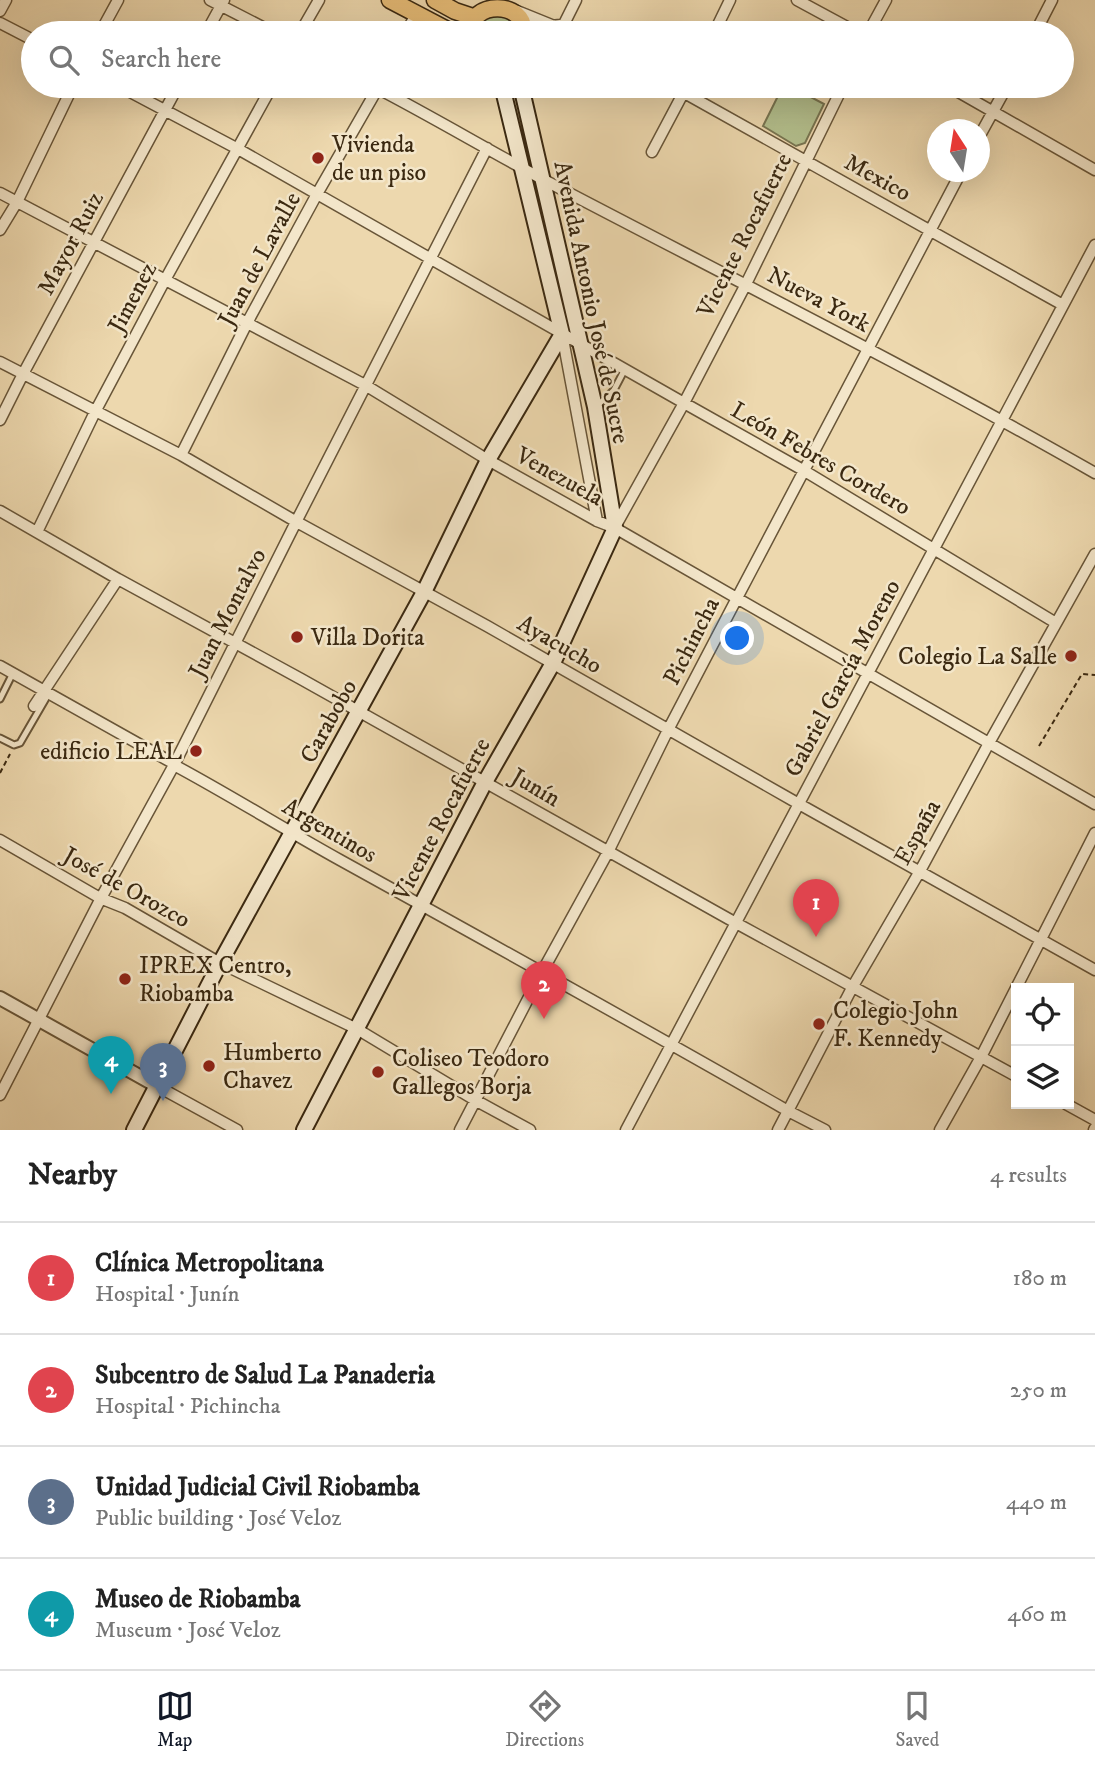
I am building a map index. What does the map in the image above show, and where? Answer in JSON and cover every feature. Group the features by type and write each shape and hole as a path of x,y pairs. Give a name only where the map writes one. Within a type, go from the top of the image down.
{"main road":[{"path":"390,0 431,21"},
{"path":"442,4 476,12 494,2 510,5 522,21"},
{"name":"Avenida Antonio José de Sucre","path":"505,98 562,334"},
{"name":"Avenida Antonio José de Sucre","path":"524,98 582,345 615,528"},
{"name":"Carabobo","path":"134,1130 220,963 424,592 488,460 562,334"},
{"name":"Vicente Rocafuerte","path":"304,1130 485,782 553,663 615,528"}],"street":[{"path":"0,11 6,0"},
{"path":"107,21 118,0"},
{"path":"210,0 223,3 254,21"},
{"path":"307,21 319,0"},
{"path":"562,21 576,0"},
{"path":"719,21 730,0"},
{"path":"797,0 836,21"},
{"path":"875,21 886,0"},
{"path":"1041,21 1052,0"},
{"path":"213,21 223,3"},
{"path":"510,5 549,21"},
{"path":"412,21 416,13"},
{"path":"0,23 21,34"},
{"path":"0,230 17,202 67,98"},
{"name":"León Febres Cordero","path":"142,98 238,149 803,470 1056,622"},
{"name":"Mayor Ruiz","path":"0,421 171,98"},
{"name":"Jimenez","path":"37,532 95,412 266,98"},
{"name":"Juan de Lavalle","path":"181,455 247,323 371,98"},
{"name":"Nueva York","path":"397,98 543,179 867,348 1095,472"},
{"path":"652,152 681,98"},
{"name":"Mexico","path":"701,98 806,161 1063,305"},
{"name":"Vicente Rocafuerte","path":"615,528 746,284 837,98"},
{"path":"969,98 1095,170"},
{"path":"989,119 1001,98"},
{"name":"Juan Montalvo","path":"0,1095 101,898 174,765 487,148"},
{"name":"Pichincha","path":"460,1130 608,852 668,730 956,182"},
{"name":"Venezuela","path":"0,192 366,386 488,460 597,521 615,528 1095,804"},
{"name":"Gabriel García Moreno","path":"625,1130 1095,245"},
{"name":"Avenida Antonio José de Sucre","path":"562,334 597,521"},
{"name":"Ayacucho","path":"0,362 181,455 1095,970"},
{"name":"Junín","path":"0,511 358,713 1011,1073"},
{"name":"España","path":"778,1130 852,986 920,872 1095,554"},
{"path":"34,706 46,692 118,579"},
{"name":"Argentinos","path":"0,666 292,833 825,1130"},
{"path":"940,1130 981,1057 1095,833"},
{"name":"José de Orozco","path":"0,840 220,963 357,1029 530,1130"},
{"path":"0,998 237,1130"},
{"path":"1074,1108 1095,1120"}],"lane":[{"path":"595,407 614,390 625,369"},
{"path":"0,699 13,673"},
{"path":"0,738 14,745 20,743 46,692"}],"path":[{"path":"1039,746 1082,674 1095,675"},
{"path":"0,772 5,763"}],"green space":[{"path":"488,12 515,21 481,21"},
{"path":"777,98 813,98 824,104 805,143 796,146 763,126"}],"place":[{"name":"Vivienda de un piso","path":"318,158"},
{"name":"Villa Dorita","path":"297,637"},
{"name":"Colegio La Salle","path":"1071,656"},
{"name":"edificio LEAL","path":"196,751"},
{"name":"Clínica Metropolitana","path":"816,937"},
{"name":"IPREX Centro, Riobamba","path":"125,979"},
{"name":"Subcentro de Salud La Panaderia","path":"544,1019"},
{"name":"Colegio John F. Kennedy","path":"819,1024"},
{"name":"Humberto Chavez","path":"209,1066"},
{"name":"Coliseo Teodoro Gallegos Borja","path":"378,1072"},
{"name":"Museo de Riobamba","path":"111,1094"},
{"name":"Unidad Judicial Civil Riobamba","path":"163,1101"}]}
